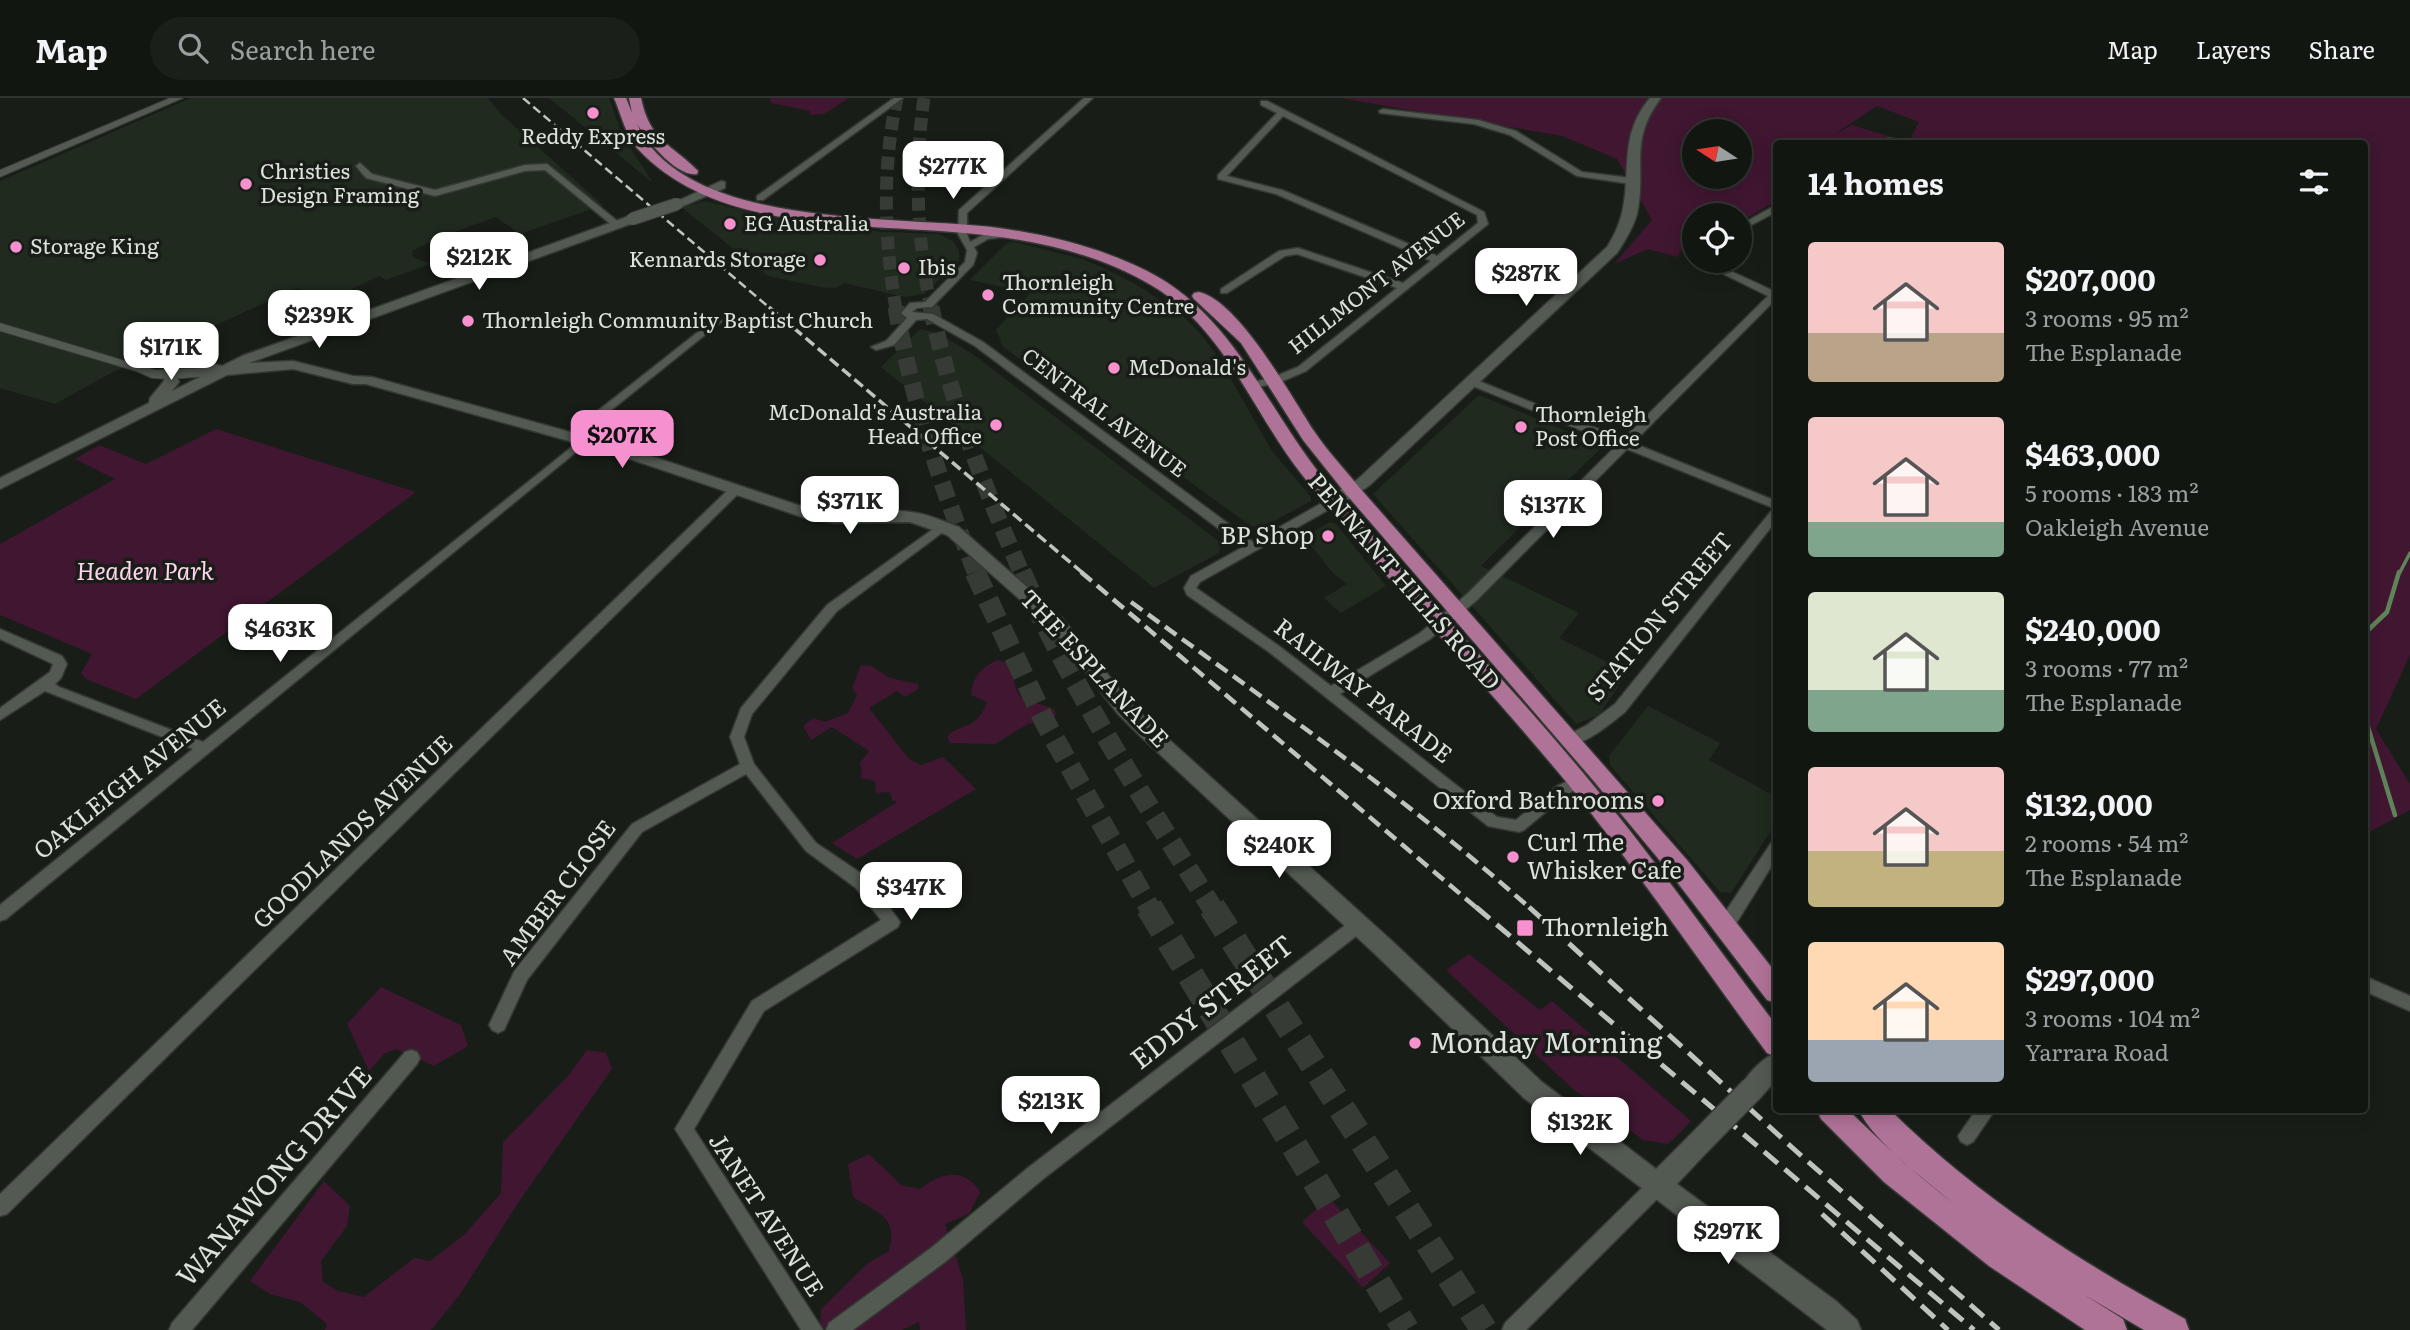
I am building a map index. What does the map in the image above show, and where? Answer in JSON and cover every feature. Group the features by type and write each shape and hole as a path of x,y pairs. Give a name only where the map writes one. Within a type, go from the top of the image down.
{"highway":[{"name":"PENNANT HILLS ROAD","path":"620,98 625,116 649,156 668,173 704,192 748,205 799,215 1046,230 1111,250 1159,270 1220,313 1261,359 1309,436 1352,490 1571,740 1726,925 1773,988"},
{"name":"PENNANT HILLS ROAD","path":"635,98 644,123 670,157 721,186 808,208 963,224 1106,259 1161,285 1207,321 1221,337 1284,439 1333,502 1578,782 1773,1041"},
{"path":"1754,962 1773,1003"},
{"path":"1833,1113 1858,1140 1924,1200 2038,1283 2112,1330"},
{"path":"1875,1113 1943,1177 2000,1221 2049,1256 2174,1330"}],"main road":[{"path":"1333,502 1352,490 1472,382 1612,250 1628,223 1631,209 1635,129 1656,98"},
{"path":"0,484 247,359 721,186"},
{"name":"THE ESPLANADE","path":"247,359 287,357 309,360 361,374 367,380"},
{"path":"247,359 272,365"},
{"path":"197,364 224,371"},
{"name":"THE ESPLANADE","path":"224,371 272,365 304,367 353,380 367,380 618,450 817,516 896,516 943,526 962,537 1043,610 1079,649 1132,716 1534,1090 1657,1186 1754,1256 1847,1330"},
{"path":"147,410 169,387 172,382 170,375"},
{"path":"1657,1186 1773,1066"}],"street":[{"path":"0,174 178,98"},
{"path":"760,198 899,98"},
{"path":"876,347 890,342 913,317 928,310 970,263 971,245 963,237 962,212 1089,98"},
{"name":"HILLMONT AVENUE","path":"1252,385 1302,369 1483,224 1481,214 1264,103"},
{"path":"1383,111 1475,122 1513,133 1580,174 1631,181"},
{"path":"1282,112 1221,177 1279,192 1437,260"},
{"path":"359,166 369,176 435,193 525,168 542,166 551,169 616,224"},
{"path":"1752,221 1773,210"},
{"path":"971,245 986,237 1009,234"},
{"path":"1224,291 1282,253 1298,251 1405,287"},
{"path":"1727,273 1773,295"},
{"path":"1329,694 1425,636 1457,610 1773,298"},
{"name":"CENTRAL AVENUE","path":"928,310 979,344 1252,547"},
{"name":"OAKLEIGH AVENUE","path":"0,915 577,440 717,320"},
{"path":"0,327 141,368 152,374 224,371"},
{"path":"141,368 247,359"},
{"path":"1472,382 1773,504"},
{"name":"GOODLANDS AVENUE","path":"0,1207 736,489"},
{"path":"1252,547 1333,502"},
{"name":"STATION STREET","path":"1571,740 1592,729 1620,708 1773,517"},
{"name":"JANET AVENUE","path":"813,1330 684,1129 758,1006 892,922 862,883 811,847 748,766 737,737 746,712 832,608 943,526"},
{"name":"RAILWAY PARADE","path":"1252,547 1195,579 1190,588 1195,596 1274,649 1493,822 1519,826 1562,790 1578,782"},
{"path":"0,634 57,659 60,664 59,670 45,684 0,715"},
{"path":"45,684 103,710 204,748"},
{"name":"AMBER CLOSE","path":"498,1025 521,975 637,828 748,766"},
{"path":"1726,925 1773,852"},
{"name":"EDDY STREET","path":"836,1330 938,1255 1053,1159 1358,925"},
{"path":"2368,985 2410,1004"},
{"name":"WANAWONG DRIVE","path":"179,1330 411,1058"},
{"path":"1967,1136 1984,1113"},
{"path":"1512,1330 1657,1186"}],"shaded area":[{"path":"191,98 488,98 502,115 603,205 520,234 496,217 436,239 412,251 413,257 430,264 386,280 379,276 331,299 297,288 109,374 55,404 0,388 0,181"},
{"path":"549,98 609,98 622,135 653,183"},
{"path":"705,201 794,223 939,234 954,242 959,251 959,261 924,294 905,297 844,283 837,288 820,287 768,276 682,208"},
{"path":"1015,242 1082,259 1104,268 1137,285 1180,313 1200,333 1220,360 1272,451 1311,497 1311,501 1259,529 1251,526 1003,347 996,330 1030,293 970,280 1007,243"},
{"path":"920,329 938,333 974,355 1221,543 1219,553 1154,588 881,367"},
{"path":"1479,395 1603,446 1481,566 1579,613 1559,638 1628,672 1599,715 1576,724 1373,494"},
{"path":"1330,522 1336,524 1386,586 1341,613 1324,598 1347,584 1333,573 1304,537"},
{"path":"1648,706 1720,743 1709,760 1773,795 1773,828 1731,893 1720,892 1610,765 1609,756"}],"green space":[{"path":"770,98 849,98 824,114 810,115 810,111 771,103"},
{"path":"1340,98 2410,98 2410,655 2376,729 2410,784 2410,810 2368,833 2368,140 1922,140 1911,137 1919,122 1877,106 1835,134 1852,125 1888,136 1881,140 1773,140 1773,203 1752,215 1752,203 1682,203 1682,249 1677,257 1648,249 1614,264 1652,220 1617,159 1562,136"},
{"name":"Headen Park","path":"216,429 416,492 136,699 86,679 81,673 92,654 0,615 0,544 115,479 75,459 99,445 146,464"},
{"path":"997,660 1011,664 1018,694 1022,698 1054,709 1056,714 1053,720 1028,724 995,744 950,743 947,737 950,733 973,722 983,710 987,702 971,695 974,683 982,670"},
{"path":"861,665 871,666 890,678 918,684 918,689 905,697 897,691 869,708 909,759 921,765 943,757 976,789 857,859 832,843 897,802 892,800 890,792 876,793 875,781 860,778 860,763 869,751 832,727 811,740 803,726 813,718 825,722 848,713 857,695 852,688"},
{"path":"1469,954 1540,1010 1552,1001 1691,1121 1668,1144 1643,1140 1574,1090 1446,970"},
{"path":"381,987 461,1025 468,1046 434,1066 396,1049 384,1054 369,1071 347,1024"},
{"path":"587,1050 606,1053 612,1069 518,1203 461,1293 431,1330 325,1330 327,1324 300,1302 270,1294 250,1281 324,1181 350,1206 347,1226 321,1261 323,1282 338,1291 364,1297 414,1258 430,1261 464,1235 501,1193 503,1142 568,1076"},
{"path":"869,1154 901,1185 920,1189 944,1176 959,1175 967,1178 980,1192 969,1214 945,1224 963,1279 966,1330 920,1330 919,1322 902,1330 820,1330 821,1309 868,1263 889,1251 891,1230 884,1217 853,1197 848,1164"},
{"path":"1329,1198 1390,1263 1363,1288 1302,1222"}],"waterway":[{"path":"2399,574 2410,553"},
{"path":"2368,630 2387,612 2399,572"},
{"path":"2368,727 2395,815"}],"tunnel":[{"path":"896,309 886,203 889,150 897,98"},
{"path":"924,98 918,204 931,309"},
{"path":"896,307 919,409 951,509 976,574"},
{"path":"931,307 948,376 969,443 1022,574"},
{"path":"975,572 1046,724 1150,909"},
{"path":"1021,572 1086,702 1213,909"},
{"path":"1149,907 1406,1330"},
{"path":"1212,907 1484,1330"}],"railway":[{"path":"523,98 771,309"},
{"path":"769,307 1084,574"},
{"path":"1081,572 1478,909"},
{"path":"1131,602 1385,789 1531,909"},
{"path":"1476,907 1974,1330"},
{"path":"1529,907 1796,1151 1999,1330"},
{"path":"1822,1214 1948,1330"}],"place":[{"name":"Reddy Express","path":"593,113"},
{"name":"Christies Design Framing","path":"246,184"},
{"name":"EG Australia","path":"730,224"},
{"name":"Storage King","path":"16,247"},
{"name":"Kennards Storage","path":"820,260"},
{"name":"Ibis","path":"904,268"},
{"name":"Thornleigh Community Centre","path":"988,295"},
{"name":"Thornleigh Community Baptist Church","path":"468,321"},
{"name":"McDonald's","path":"1114,368"},
{"name":"McDonald's Australia Head Office","path":"996,425"},
{"name":"Thornleigh Post Office","path":"1521,427"},
{"name":"BP Shop","path":"1328,536"},
{"name":"Oxford Bathrooms","path":"1658,801"},
{"name":"Curl The Whisker Cafe","path":"1513,857"},
{"name":"Thornleigh","path":"1525,928"},
{"name":"Monday Morning","path":"1415,1043"}]}
